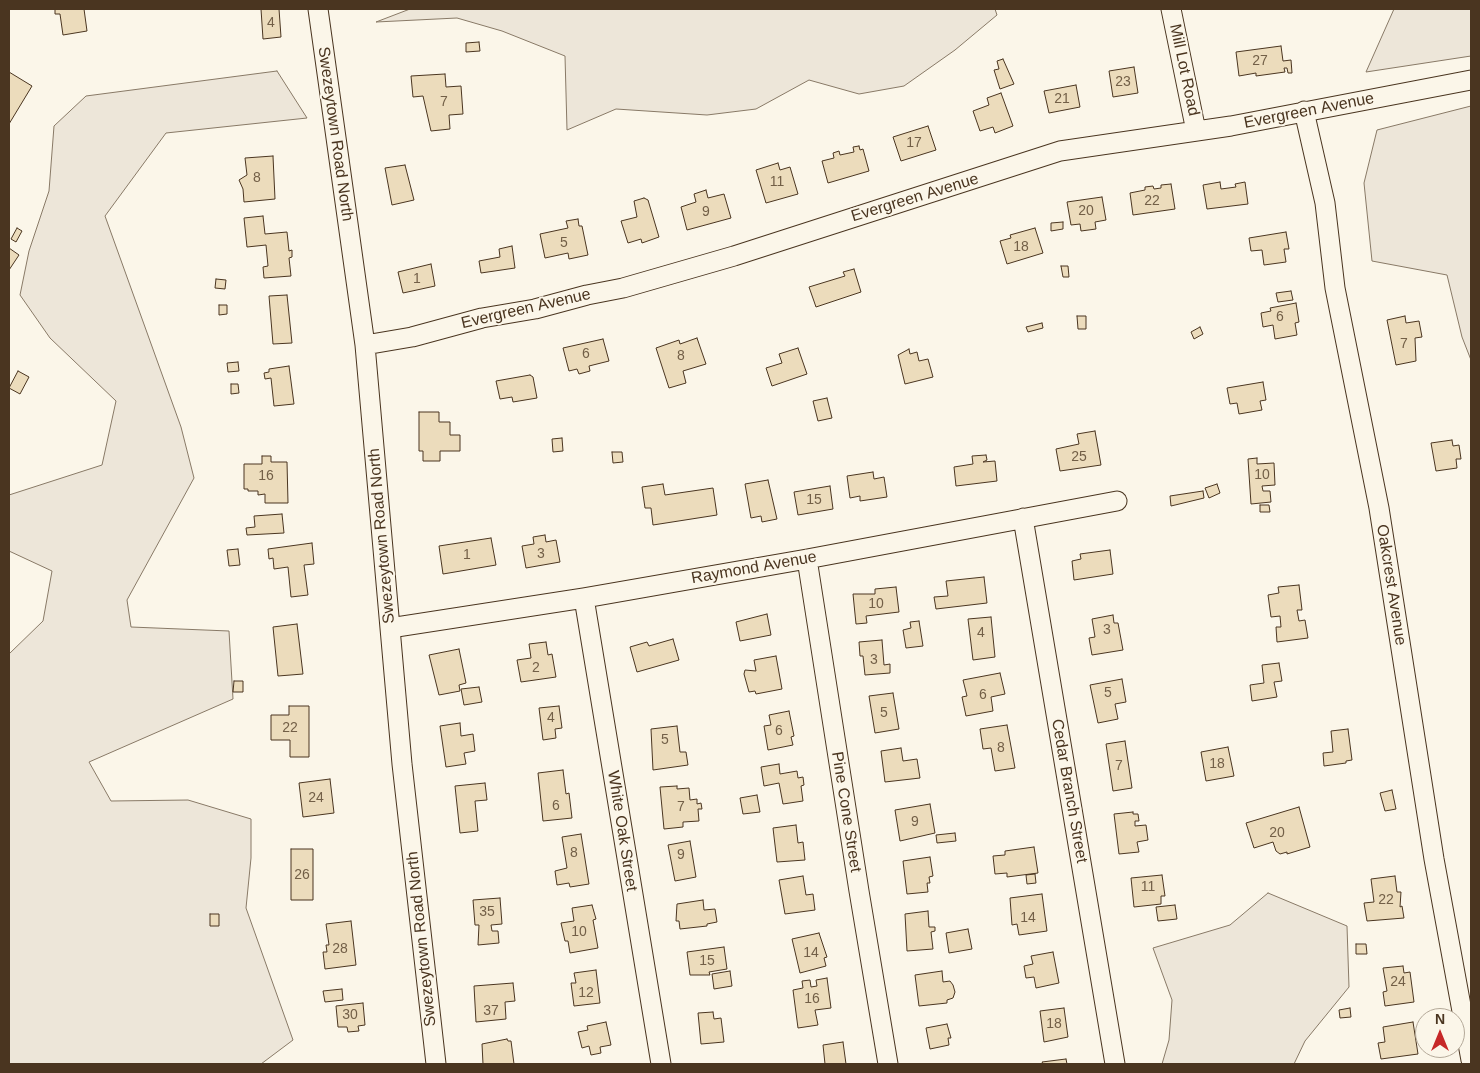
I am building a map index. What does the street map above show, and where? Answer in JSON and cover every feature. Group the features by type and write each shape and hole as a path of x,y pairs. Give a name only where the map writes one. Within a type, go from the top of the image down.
{"street":[{"name":"Swezeytown Road North","path":"318,9 365,345 390,628 436,1064"},
{"name":"Mill Lot Road","path":"1171,9 1196,131"},
{"name":"Evergreen Avenue","path":"365,345 412,337 482,318 535,309 587,294 623,288 734,256 1060,151 1196,131 1471,80"},
{"name":"Oakcrest Avenue","path":"1304,111 1325,203 1335,288 1379,508 1434,859 1471,1060"},
{"name":"Raymond Avenue","path":"390,628 584,598 1117,500"},
{"name":"Cedar Branch Street","path":"1023,518 1115,1064"},
{"name":"Pine Cone Street","path":"807,558 888,1064"},
{"name":"White Oak Street","path":"584,598 661,1064"}],"shaded area":[{"path":"410,9 995,9 997,15 955,50 904,86 859,94 809,80 756,109 707,115 616,109 567,130 565,56 502,31 457,18 376,22"},
{"path":"1394,9 1471,9 1471,56 1366,72"},
{"path":"277,71 307,118 166,133 105,216 181,427 194,478 127,600 131,627 229,631 233,699 89,762 111,801 188,800 251,819 251,858 246,908 293,1040 261,1064 9,1064 9,654 43,621 52,571 9,551 9,495 102,465 116,401 50,338 20,295 29,251 49,191 54,126 86,96"},
{"path":"1471,106 1471,360 1462,337 1447,275 1372,261 1364,183 1377,130"},
{"path":"1268,893 1347,926 1349,987 1305,1041 1294,1064 1162,1064 1169,1040 1172,1000 1153,948 1230,925"}],"building":[{"path":"55,9 84,9 87,31 63,35 60,14 55,14"},
{"path":"261,9 279,9 281,37 263,39"},
{"path":"479,42 480,51 466,52 466,43"},
{"path":"1281,46 1283,61 1291,60 1292,73 1288,73 1287,68 1284,68 1285,72 1256,76 1256,73 1239,76 1236,52"},
{"path":"1003,59 1014,84 1000,89 994,70 999,69 997,61"},
{"path":"1134,67 1138,93 1113,97 1109,71"},
{"path":"9,72 32,86 9,124"},
{"path":"445,74 446,87 461,86 463,114 449,115 450,129 431,131 423,96 413,97 411,76"},
{"path":"1076,85 1080,107 1049,113 1044,91"},
{"path":"1001,93 1013,126 995,133 993,127 980,131 973,111 989,105 987,98"},
{"path":"928,126 936,150 901,161 893,137"},
{"path":"859,146 860,150 863,149 869,171 828,183 822,161 834,158 833,153 839,151 840,155 854,152 853,147"},
{"path":"273,156 275,199 244,202 243,189 239,180 247,175 245,158"},
{"path":"778,163 780,170 790,167 798,194 766,203 756,170"},
{"path":"405,165 414,200 392,205 385,168"},
{"path":"1220,182 1221,189 1236,187 1235,184 1245,182 1248,204 1207,209 1203,185"},
{"path":"1171,184 1175,209 1133,215 1130,193 1145,190 1145,187 1153,186 1154,189 1161,188 1161,185"},
{"path":"706,190 708,198 724,194 731,218 687,230 681,207 696,202 694,194"},
{"path":"1102,197 1106,220 1095,222 1096,229 1081,231 1080,224 1071,225 1067,202"},
{"path":"644,198 648,200 659,237 642,243 641,239 628,243 621,221 637,217 634,201"},
{"path":"263,216 265,234 287,232 289,251 292,250 292,257 289,258 291,276 264,278 263,267 268,266 266,245 247,247 244,218"},
{"path":"578,219 579,226 582,226 588,255 569,259 568,253 545,258 540,234 568,228 566,221"},
{"path":"1063,222 1063,229 1051,231 1051,223"},
{"path":"17,228 22,231 16,242 11,239"},
{"path":"1035,228 1043,253 1007,264 1000,241 1011,238 1010,235"},
{"path":"1286,232 1289,249 1284,249 1286,262 1264,265 1262,250 1251,251 1249,238"},
{"path":"512,246 515,268 481,273 479,261 500,257 499,249"},
{"path":"9,248 19,255 9,270"},
{"path":"431,264 435,286 403,293 398,272"},
{"path":"1061,266 1068,266 1069,277 1063,277"},
{"path":"854,269 861,292 816,307 809,287 845,276 843,272"},
{"path":"216,279 226,280 225,289 215,288"},
{"path":"1291,291 1293,300 1278,302 1276,293"},
{"path":"287,295 292,343 273,344 269,296"},
{"path":"1296,303 1299,322 1295,323 1297,335 1275,339 1273,325 1263,327 1261,313 1271,311 1270,308"},
{"path":"219,305 227,305 227,314 219,315"},
{"path":"1077,316 1086,316 1086,329 1078,329"},
{"path":"1405,316 1406,323 1419,321 1422,337 1415,338 1416,361 1396,365 1387,320"},
{"path":"1042,323 1043,328 1028,332 1026,327"},
{"path":"1200,327 1203,334 1194,339 1191,332"},
{"path":"697,338 706,364 683,371 686,383 669,388 656,348 679,340 680,344"},
{"path":"603,339 609,361 589,366 590,371 579,374 577,369 569,371 563,348"},
{"path":"798,348 807,374 772,386 766,368 782,363 779,354"},
{"path":"909,349 910,354 917,352 919,361 928,359 933,377 905,384 898,355"},
{"path":"238,362 239,371 228,372 227,363"},
{"path":"289,366 294,404 274,406 271,378 265,379 264,373 269,372 269,369"},
{"path":"18,371 29,377 20,394 9,388"},
{"path":"530,375 533,377 537,398 513,402 512,397 500,399 496,381"},
{"path":"1263,382 1266,400 1260,401 1262,410 1239,414 1237,403 1230,404 1227,388"},
{"path":"231,384 238,384 239,393 231,394"},
{"path":"827,398 832,418 818,421 813,401"},
{"path":"419,412 439,412 439,422 450,422 450,435 460,435 460,451 440,451 440,461 423,461 423,451 419,451"},
{"path":"1095,431 1101,465 1060,471 1056,449 1079,444 1077,434"},
{"path":"562,438 563,451 553,452 552,439"},
{"path":"1452,440 1453,446 1459,445 1461,459 1456,459 1457,468 1436,471 1431,443"},
{"path":"612,452 622,452 623,462 613,463"},
{"path":"986,455 987,460 983,462 995,461 997,481 956,486 954,467 973,464 972,456"},
{"path":"262,456 271,456 271,462 287,462 288,503 265,503 265,494 258,495 258,491 244,489 244,464 262,464"},
{"path":"1257,458 1257,464 1274,463 1275,485 1262,486 1263,491 1270,491 1271,502 1251,504 1248,459"},
{"path":"873,472 874,479 884,477 887,497 860,501 860,496 850,498 847,476"},
{"path":"768,480 777,519 762,522 761,516 751,518 745,484"},
{"path":"663,484 665,495 713,488 717,515 653,525 651,508 645,508 642,487"},
{"path":"1217,484 1220,493 1209,498 1205,488"},
{"path":"830,486 833,509 798,515 794,492"},
{"path":"1203,491 1204,498 1171,506 1170,496"},
{"path":"1260,505 1269,505 1270,512 1260,512"},
{"path":"282,514 284,533 247,535 246,528 255,527 254,516"},
{"path":"545,535 546,542 556,540 560,562 526,568 522,546 534,544 533,537"},
{"path":"491,538 496,565 443,574 439,546"},
{"path":"312,543 314,564 304,565 308,595 291,597 288,567 274,569 273,558 269,559 268,549"},
{"path":"238,549 240,565 229,566 227,550"},
{"path":"1110,550 1113,574 1074,580 1072,561 1081,559 1080,554"},
{"path":"984,577 987,603 936,609 934,597 948,596 946,581"},
{"path":"1299,585 1302,610 1297,610 1299,621 1305,620 1308,638 1277,642 1276,627 1281,627 1280,616 1271,617 1268,595 1279,593 1278,587"},
{"path":"896,587 899,612 866,616 867,623 856,624 853,594 875,594 875,589"},
{"path":"767,614 771,635 740,641 736,622"},
{"path":"1113,615 1114,623 1118,623 1123,650 1092,655 1089,638 1095,637 1092,619"},
{"path":"991,617 995,657 973,660 968,619"},
{"path":"919,621 923,646 906,648 903,630 911,628 910,622"},
{"path":"297,624 303,674 278,676 273,627"},
{"path":"673,639 679,660 637,672 630,647 647,642 649,646"},
{"path":"882,640 884,665 890,664 890,673 865,675 863,656 860,656 859,642"},
{"path":"546,642 548,655 552,654 556,677 521,682 517,660 531,658 529,644"},
{"path":"459,649 466,683 459,685 460,691 439,695 429,655"},
{"path":"776,656 782,689 756,694 755,691 749,692 744,674 745,670 756,671 754,660"},
{"path":"1279,663 1282,681 1274,682 1277,697 1252,701 1250,685 1264,683 1262,665"},
{"path":"1000,673 1005,694 991,697 993,711 966,716 962,697 967,696 963,680"},
{"path":"1122,679 1126,702 1115,704 1118,719 1098,723 1090,685"},
{"path":"234,681 243,681 243,692 233,692"},
{"path":"479,687 482,702 464,705 461,689"},
{"path":"893,693 899,729 875,733 869,696"},
{"path":"289,706 309,706 309,757 290,757 290,740 271,740 271,715 289,715"},
{"path":"559,706 562,728 555,729 556,738 543,740 539,708"},
{"path":"789,711 794,736 791,737 793,745 768,750 764,726 771,725 769,715"},
{"path":"460,723 461,736 473,734 475,751 464,753 466,764 446,767 440,726"},
{"path":"1007,725 1015,768 995,771 991,748 983,749 980,729"},
{"path":"677,726 680,752 686,752 688,765 653,770 651,729"},
{"path":"1348,729 1352,760 1346,761 1346,763 1324,766 1323,753 1333,752 1331,731"},
{"path":"1125,741 1132,788 1113,791 1106,744"},
{"path":"1228,747 1234,776 1206,781 1201,752"},
{"path":"901,748 903,761 917,759 920,778 885,782 881,751"},
{"path":"779,764 780,774 797,771 798,778 803,777 804,785 801,786 803,801 783,804 779,783 764,786 761,767"},
{"path":"563,770 566,794 569,793 572,818 543,821 538,773"},
{"path":"330,779 334,813 303,817 299,783"},
{"path":"485,783 487,800 475,801 478,831 460,833 455,786"},
{"path":"677,786 677,789 689,788 690,800 697,799 697,804 701,803 702,809 698,809 699,821 683,822 683,827 664,829 660,787"},
{"path":"1392,790 1396,809 1385,811 1380,793"},
{"path":"757,795 760,812 743,814 740,798"},
{"path":"930,804 935,833 900,841 895,810"},
{"path":"1299,807 1310,847 1287,854 1287,852 1280,854 1276,851 1273,842 1254,848 1246,823"},
{"path":"1133,812 1133,814 1138,814 1139,821 1135,821 1135,826 1146,825 1148,840 1137,842 1139,852 1119,854 1114,814"},
{"path":"796,825 798,843 803,842 805,860 777,862 773,828"},
{"path":"955,833 956,841 937,843 936,835"},
{"path":"581,834 589,884 570,887 569,883 557,885 555,871 567,868 562,837"},
{"path":"690,841 696,877 675,881 668,845"},
{"path":"1034,847 1038,873 1007,877 1007,873 995,874 993,856 1005,855 1005,851"},
{"path":"291,849 313,849 313,900 291,900"},
{"path":"930,857 933,876 929,877 930,883 927,883 928,892 907,894 903,861"},
{"path":"1035,874 1036,883 1027,884 1026,875"},
{"path":"1162,875 1165,896 1161,896 1161,904 1134,907 1131,878"},
{"path":"803,876 806,895 813,894 815,910 785,914 779,880"},
{"path":"1395,876 1397,892 1401,892 1400,907 1402,906 1404,918 1367,921 1364,903 1374,902 1371,879"},
{"path":"1042,894 1047,931 1019,935 1017,924 1012,925 1010,898"},
{"path":"500,898 502,924 491,925 492,931 498,931 499,943 478,945 479,925 475,925 473,900"},
{"path":"703,900 704,910 715,909 717,922 707,924 707,926 680,929 679,921 676,921 677,904"},
{"path":"592,905 596,919 593,920 598,948 570,953 568,941 565,941 561,923 574,921 572,908"},
{"path":"1175,905 1177,919 1158,921 1156,907"},
{"path":"928,911 929,927 935,927 935,931 931,932 933,949 907,951 905,914"},
{"path":"210,914 219,914 219,926 210,926"},
{"path":"351,921 356,965 325,969 323,952 327,952 326,945 329,945 326,924"},
{"path":"968,929 972,949 949,953 946,933"},
{"path":"819,933 827,957 824,958 826,966 800,973 792,939"},
{"path":"1356,944 1366,944 1367,954 1356,954"},
{"path":"724,947 727,969 709,972 710,975 690,975 687,952"},
{"path":"1053,952 1059,983 1036,988 1034,977 1026,978 1024,966 1033,964 1031,956"},
{"path":"1403,966 1404,973 1410,972 1414,1002 1385,1006 1383,992 1387,991 1383,968"},
{"path":"596,970 600,1003 574,1006 571,983 576,983 574,973"},
{"path":"730,971 732,986 714,989 712,974"},
{"path":"942,971 943,982 950,981 953,985 955,992 953,998 947,1000 947,1003 919,1006 915,975"},
{"path":"827,978 831,1008 815,1010 818,1025 798,1028 793,990 803,988 802,981 810,980 811,987 817,986 816,980"},
{"path":"513,983 515,1001 505,1002 506,1019 476,1022 474,986"},
{"path":"342,989 343,1000 325,1002 323,991"},
{"path":"363,1003 365,1025 358,1026 359,1031 348,1032 347,1027 338,1027 336,1006"},
{"path":"1064,1008 1068,1037 1044,1042 1040,1011"},
{"path":"1350,1008 1351,1017 1340,1018 1339,1010"},
{"path":"713,1012 714,1019 721,1018 724,1042 701,1044 698,1013"},
{"path":"606,1022 611,1045 600,1047 601,1053 591,1055 589,1046 582,1048 578,1032 588,1030 587,1026"},
{"path":"1413,1022 1415,1054 1381,1059 1378,1043 1385,1042 1383,1027"},
{"path":"947,1024 951,1038 948,1038 949,1045 930,1049 926,1028"},
{"path":"507,1039 511,1041 514,1064 483,1064 482,1044"},
{"path":"843,1042 846,1064 825,1064 823,1045"},
{"path":"1066,1059 1067,1064 1043,1064 1042,1062"}]}
